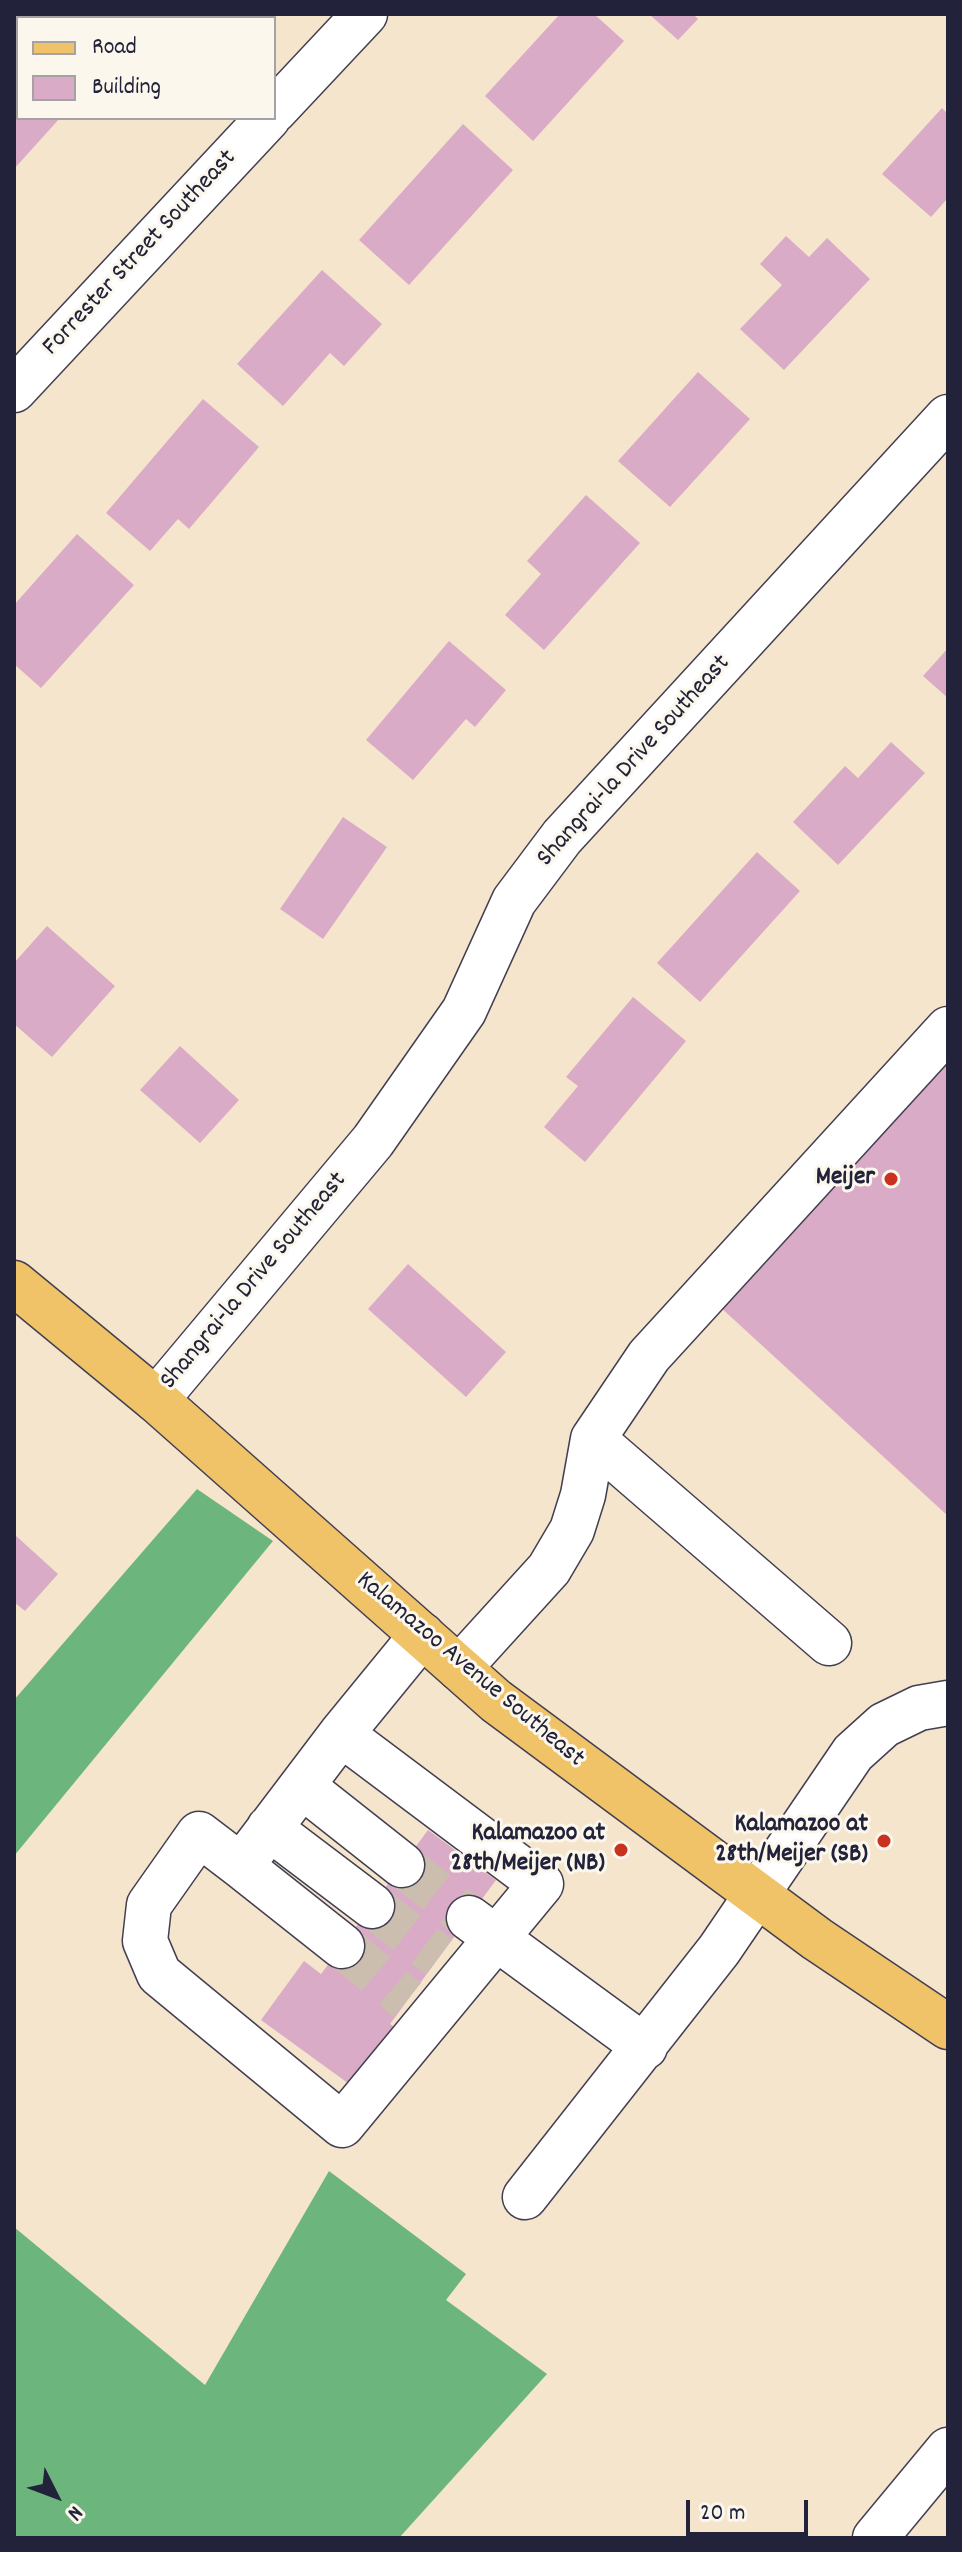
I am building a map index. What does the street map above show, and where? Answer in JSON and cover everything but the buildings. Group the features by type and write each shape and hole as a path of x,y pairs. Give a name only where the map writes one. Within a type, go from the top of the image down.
{"main road":[{"name":"Kalamazoo Avenue Southeast","path":"14,1283 156,1400 459,1668 559,1749 758,1895 948,2027"}],"street":[{"path":"276,109 365,14"},
{"name":"Forrester Street Southeast","path":"14,390 266,120"},
{"name":"Shangrai-la Drive Southeast","path":"156,1400 373,1141 464,1011 514,901 562,837 948,417"},
{"path":"459,1668 549,1569 572,1530 583,1495 593,1439 649,1356 948,1029"},
{"path":"593,1439 829,1643"},
{"path":"241,1866 341,1734 422,1635"},
{"path":"525,2197 645,2047 758,1895 853,1753 884,1725 919,1708 948,1703"},
{"path":"341,1734 541,1884 483,1929 419,2010 342,2125 159,1974 145,1941 149,1905 199,1834 342,1946"},
{"path":"302,1786 402,1865"},
{"path":"269,1828 372,1906"},
{"path":"483,1929 645,2047"},
{"path":"875,2538 948,2450"}],"green space":[{"path":"197,1489 273,1541 14,1856 14,1700"},
{"path":"329,2171 466,2274 446,2300 547,2374 399,2538 14,2538 14,2227 205,2385"}],"tunnel":[{"path":"402,1865 469,1918"},
{"path":"372,1906 439,1957"},
{"path":"342,1946 407,2000"}],"place":[{"name":"Meijer","path":"891,1179"},
{"name":"Kalamazoo at 28th/Meijer (SB)","path":"884,1841"},
{"name":"Kalamazoo at 28th/Meijer (NB)","path":"621,1850"}]}
